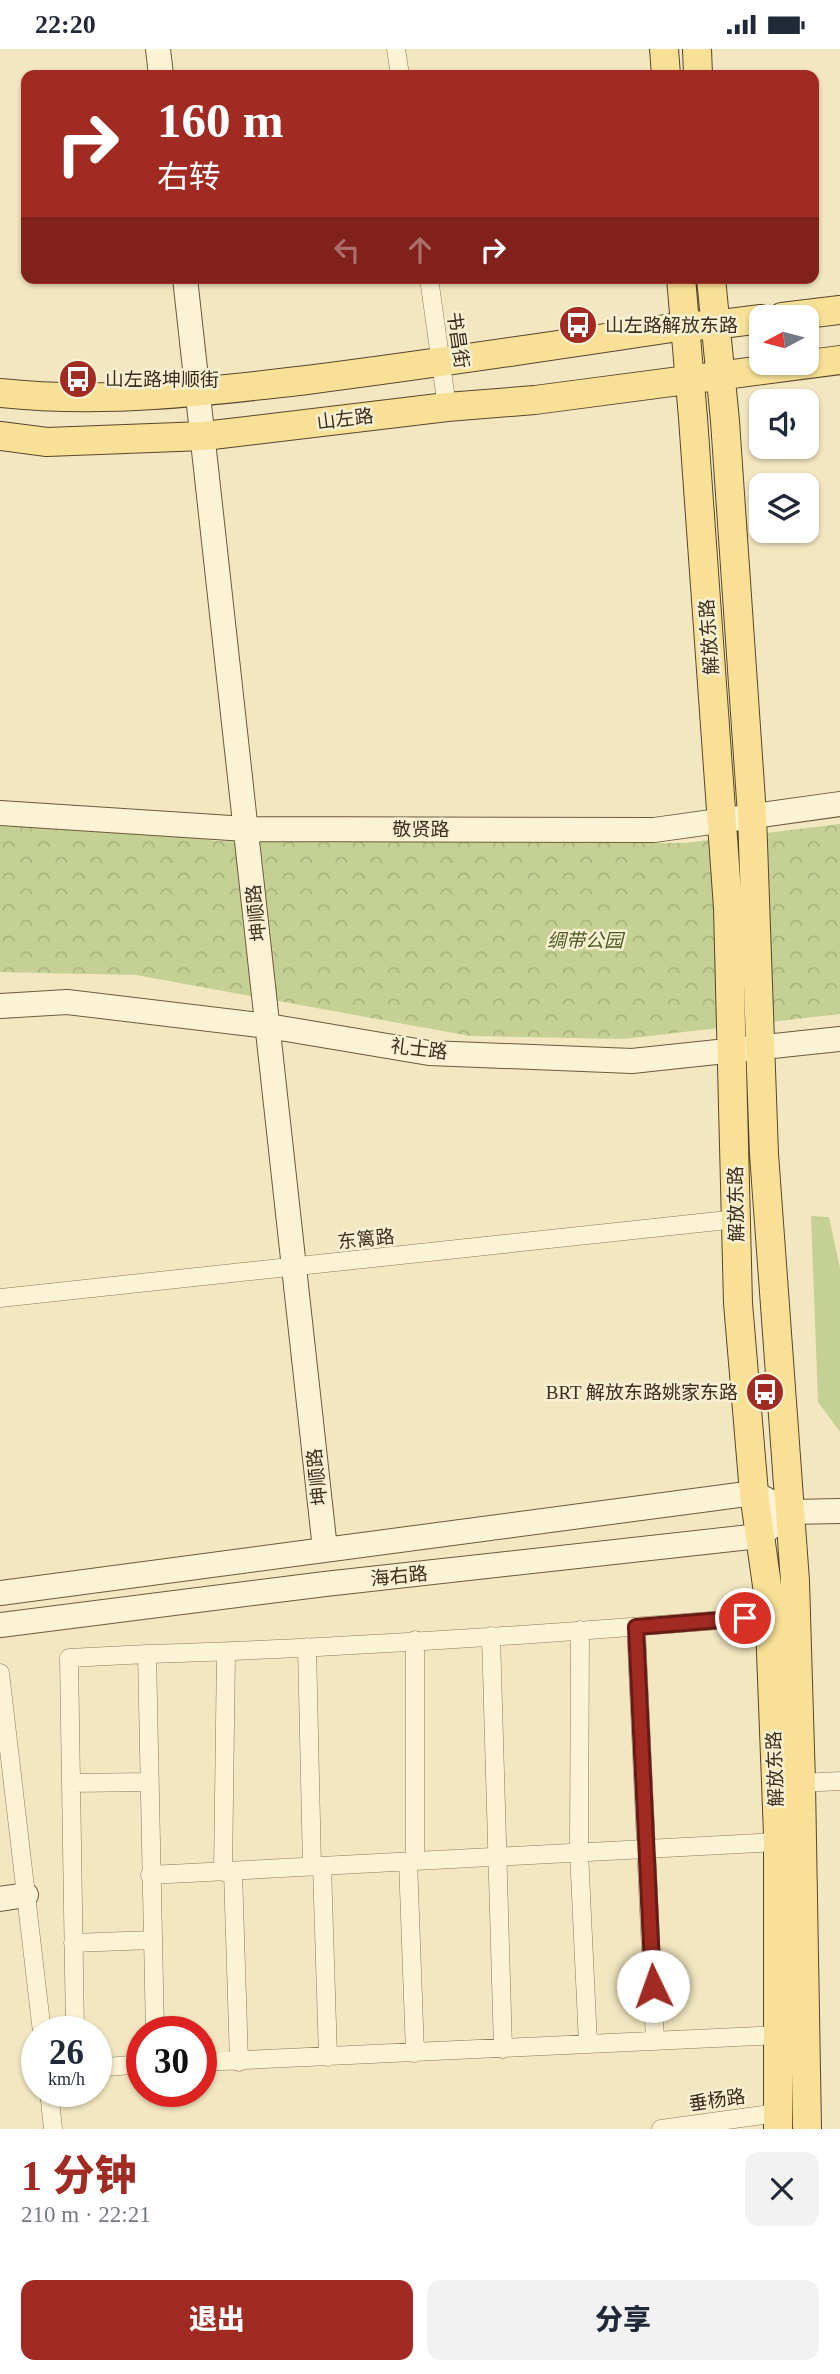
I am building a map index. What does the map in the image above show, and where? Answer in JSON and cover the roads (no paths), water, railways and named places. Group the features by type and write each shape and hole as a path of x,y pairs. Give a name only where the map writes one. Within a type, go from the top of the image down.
{"main road":[{"path":"158,49 160,70"},
{"path":"664,49 666,70"},
{"path":"697,49 698,70"},
{"name":"坤顺路","path":"186,284 325,1549"},
{"name":"解放东路","path":"682,284 729,908 738,1303 754,1493 769,1616 778,1842 778,2121"},
{"name":"解放东路","path":"711,284 752,815 764,1154 795,1581 807,2129"},
{"path":"819,313 840,310"},
{"path":"0,393 50,399 199,393 440,363 685,326 749,321"},
{"name":"山左路","path":"0,436 47,442 204,436 447,407 535,400 840,360"},
{"name":"敬贤路","path":"0,813 246,829 654,830 840,804"},
{"name":"礼士路","path":"0,1006 67,1002 268,1026 429,1053 632,1061 840,1039"},
{"path":"754,1493 790,1512 840,1511"},
{"name":"海右路","path":"0,1593 754,1493"},
{"path":"760,1536 790,1512"},
{"name":"海右路","path":"0,1625 325,1584 760,1536"},
{"path":"0,1899 26,1895"}],"street":[{"path":"396,49 399,70"},
{"name":"书昌街","path":"430,284 447,407"},
{"name":"东篱路","path":"0,1298 737,1219"},
{"path":"75,2016 69,1658 226,1652 636,1627 769,1616"},
{"path":"636,1627 655,2041"},
{"path":"580,1630 579,1852 588,2044"},
{"path":"491,1636 503,2049"},
{"path":"415,1640 411,1861 415,2053"},
{"path":"307,1647 328,2057"},
{"path":"226,1652 228,1872 239,2061"},
{"path":"147,1654 154,2016"},
{"path":"0,1673 40,2016"},
{"path":"801,1783 840,1781"},
{"path":"71,1783 149,1782"},
{"path":"150,1875 778,1842"},
{"path":"73,1943 152,1940"},
{"path":"217,2062 779,2035"},
{"path":"51,2107 53,2129"},
{"name":"垂杨路","path":"661,2129 778,2121"}],"place":[{"name":"山左路解放东路","path":"578,325"},
{"name":"山左路坤顺街","path":"78,379"},
{"name":"BRT 解放东路姚家东路","path":"765,1392"}],"park label":[{"name":"绸带公园","path":"585,940"}]}
